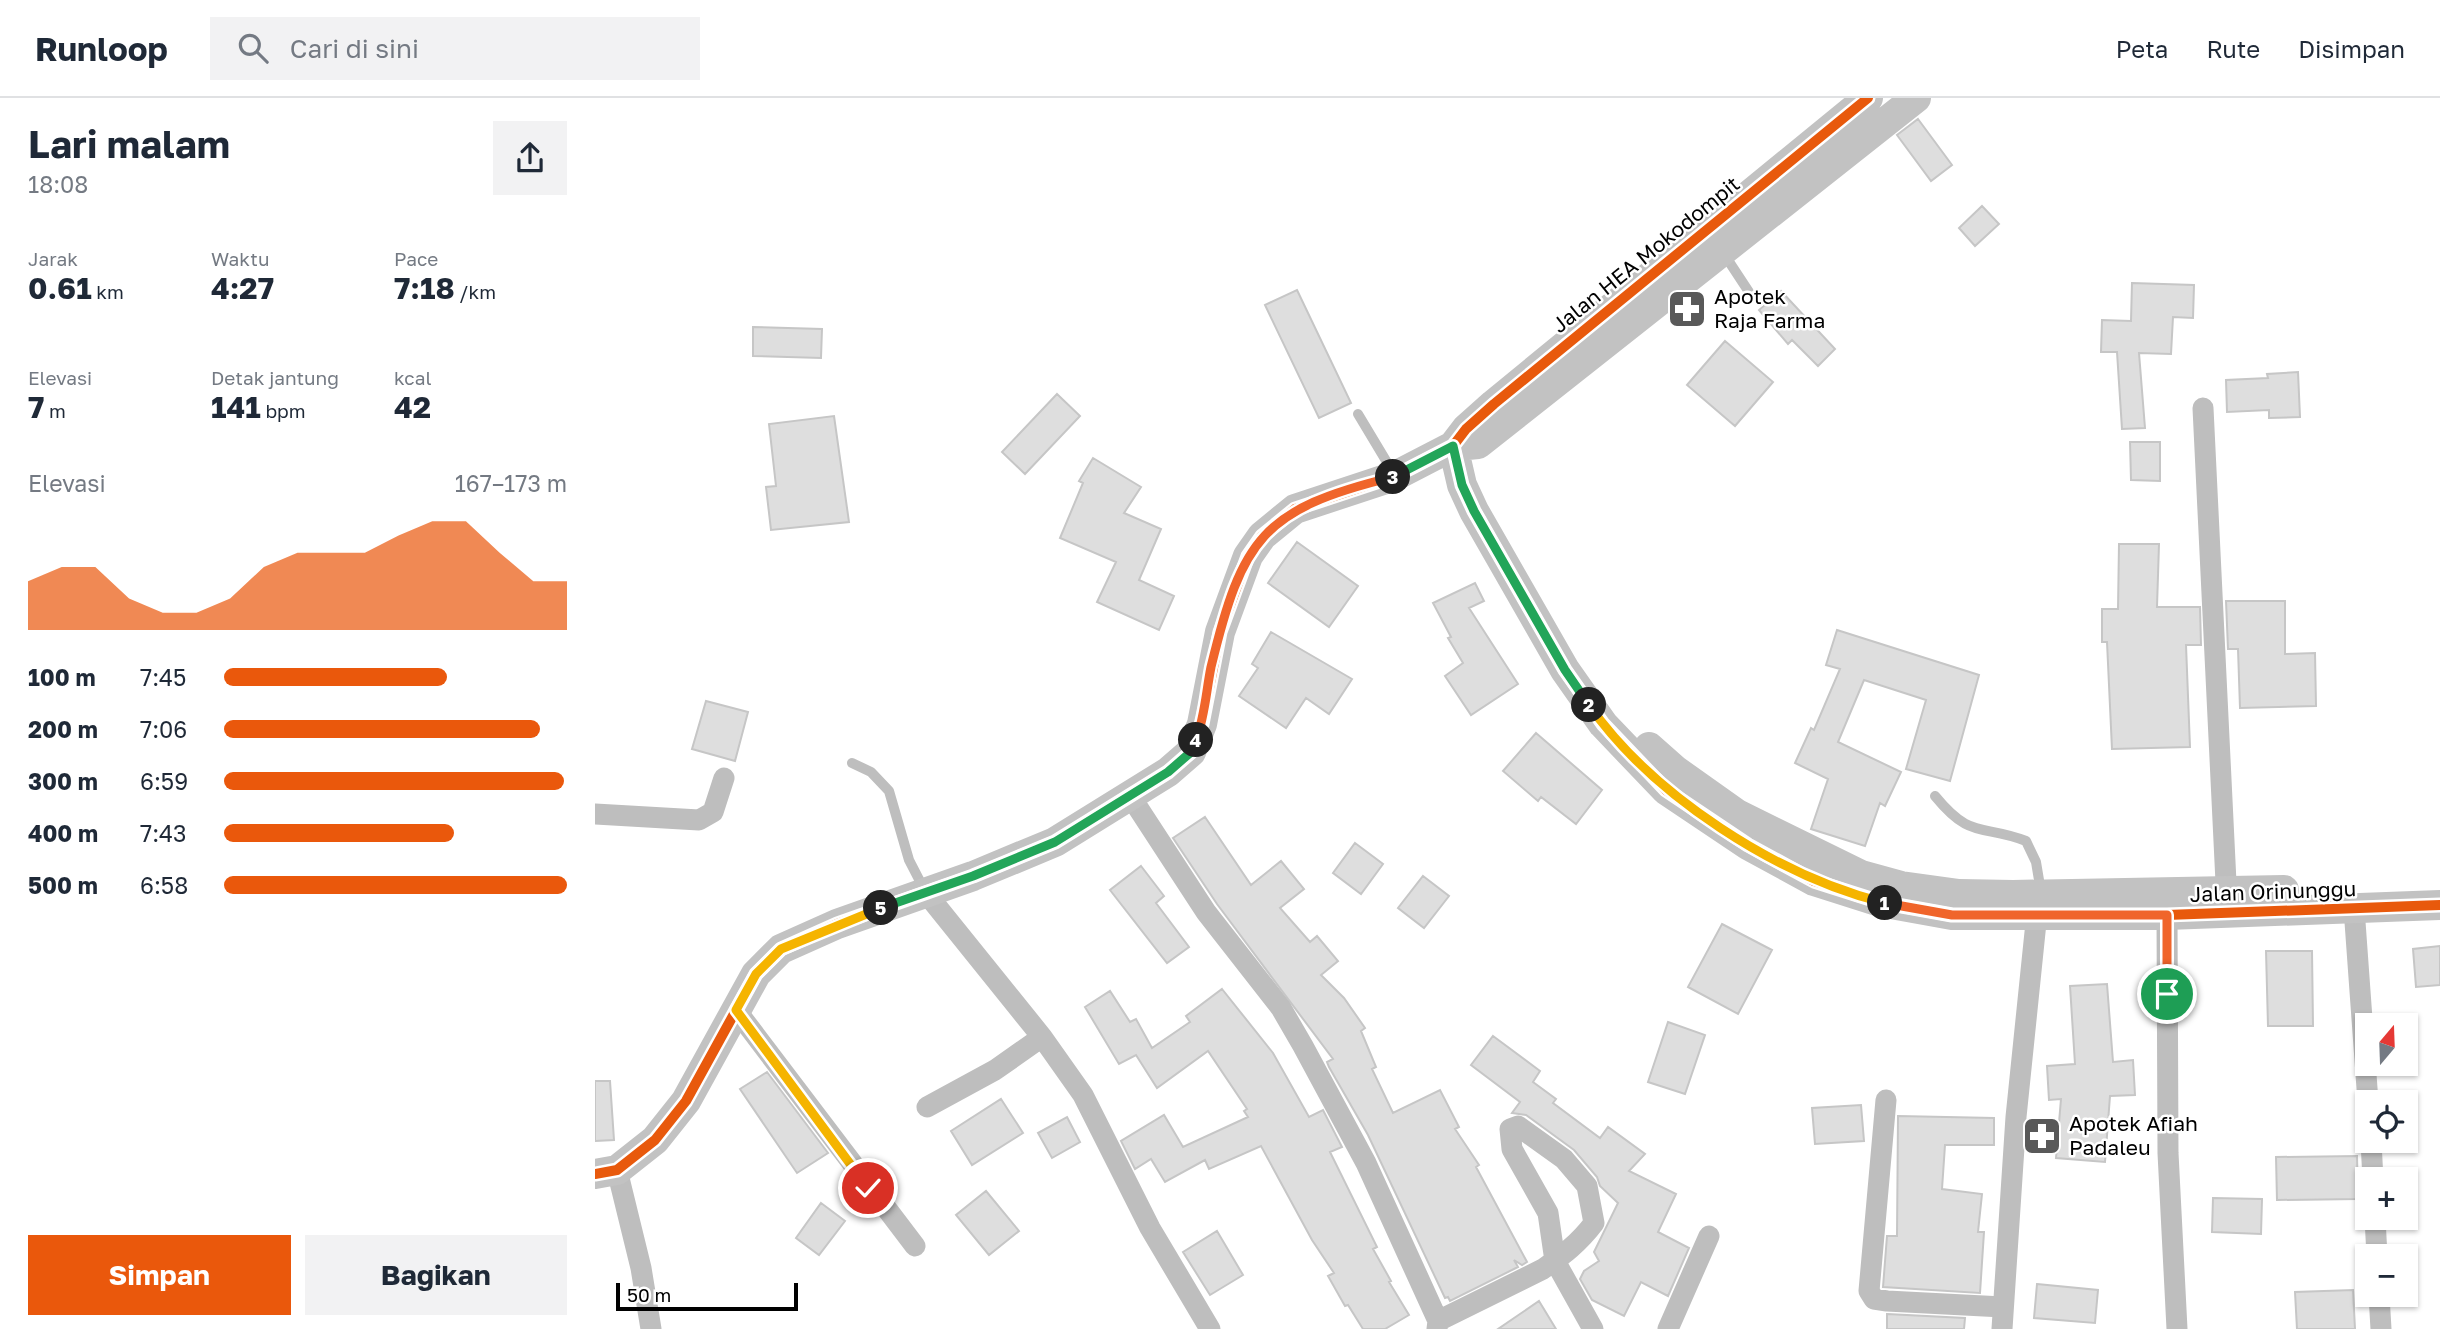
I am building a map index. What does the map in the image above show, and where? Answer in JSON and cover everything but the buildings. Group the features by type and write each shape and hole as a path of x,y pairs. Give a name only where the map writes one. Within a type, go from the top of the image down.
{"street":[{"name":"Jalan HEA Mokodompit","path":"1453,446 1465,429 1494,404 1868,98"},
{"name":"Jalan HEA Mokodompit","path":"1453,446 1478,444 1916,98"},
{"path":"2203,408 2227,902"},
{"path":"650,1329 641,1268 606,1172 655,1140 686,1101 756,974 781,949 837,923 1055,842 1168,772 1191,752 1202,724 1208,682 1224,620 1248,556 1262,536 1295,509 1395,476 1453,446"},
{"name":"Jalan Orinunggu","path":"1453,446 1475,478 1501,533 1624,724 1675,770 1737,814 1861,875 1901,886 1959,894 2167,915 2227,902 2440,887"},
{"path":"595,814 699,820 713,812 724,778"},
{"path":"1129,794 1206,912 1281,1008 1366,1163 1438,1325 1555,1261 1573,1248 1594,1223 1587,1186 1564,1159 1518,1126 1510,1129 1509,1137 1548,1213 1555,1261 1593,1329"},
{"path":"926,892 1042,1037 1083,1095 1150,1228 1210,1329"},
{"path":"2002,1329 2015,1117 2039,902"},
{"name":"Jalan Orinunggu","path":"2039,902 2227,902 2354,908 2440,905"},
{"path":"2354,908 2367,1090"},
{"path":"2167,915 2168,1153 2177,1329"},
{"path":"736,1010 915,1246"},
{"path":"927,1107 995,1070 1042,1037"},
{"path":"1886,1100 1869,1291 1874,1299 1887,1301 2003,1307"},
{"path":"1668,1329 1709,1236"},
{"path":"2380,1307 2381,1329"}],"lane":[{"path":"1723,251 1749,292"},
{"path":"1357,414 1395,476"},
{"path":"852,763 871,772 889,791 909,860 926,892"},
{"path":"1935,796 1961,823 1979,832 2008,834 2026,841 2036,862 2039,902"}],"cycle path":[{"path":"595,1174 617,1170 655,1140 686,1101 756,974 781,949 837,924 973,876 1055,842 1168,772 1191,752 1202,724 1220,632 1248,556 1262,536 1295,509 1395,476 1453,446 1466,429 1494,404 1868,98"},
{"path":"1453,446 1462,485 1474,511 1565,670 1603,724 1666,790 1748,845 1814,881 1880,902 1952,915 2167,915 2440,905"}],"place":[{"name":"Apotek Raja Farma","path":"1687,309"},
{"name":"Apotek Afiah Padaleu","path":"2042,1136"}],"route":[{"path":"868,1188 736,1010 756,974 781,949 837,923 973,876 1055,842 1168,772 1191,752 1202,724 1208,682 1220,632 1236,583 1248,556 1262,536 1278,520 1295,509 1395,476 1453,446 1462,485 1474,511 1565,670 1603,724 1666,790 1748,845 1814,881 1880,902 1952,915 2167,915 2167,994"}]}
